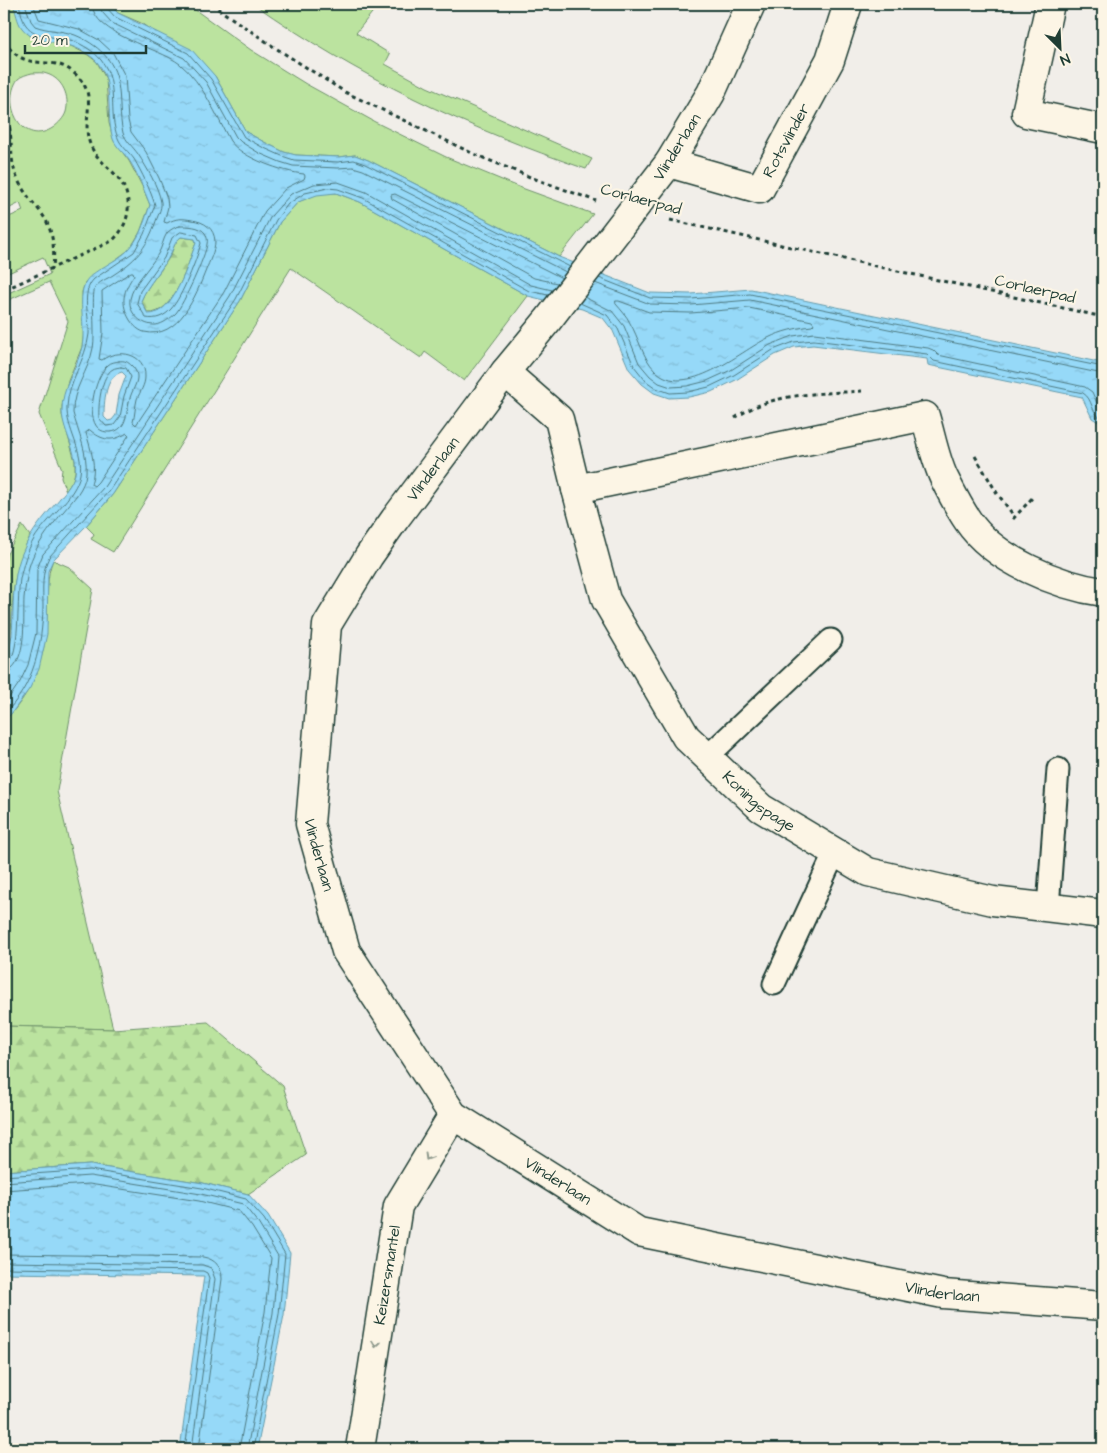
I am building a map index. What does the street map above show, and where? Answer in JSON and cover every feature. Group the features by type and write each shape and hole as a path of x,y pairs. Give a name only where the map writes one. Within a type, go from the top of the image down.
{"street":[{"name":"Vlinderlaan","path":"751,4 711,93 669,163 604,250 505,372 395,519 369,556 328,625 310,824 346,951 454,1115 639,1232 943,1294 1103,1306"},
{"name":"Rotsvlinder","path":"669,163 760,189 830,60 848,4"},
{"path":"1050,4 1026,113 1103,129"},
{"name":"Koningspage","path":"505,372 559,419 606,600 686,738 762,808 868,872 993,901 1103,914"},
{"path":"576,489 925,416 943,476 969,522 990,544 1029,570 1082,589 1103,592"},
{"name":"Keizersmantel","path":"360,1449 398,1206 454,1115"}],"lane":[{"path":"707,757 831,640"},
{"path":"1048,908 1058,769"},
{"path":"774,984 835,852"}],"path":[{"name":"Corlaerpad","path":"211,4 344,92 474,154 577,195 632,212 1103,317"},
{"path":"4,41 10,51 18,57 38,64 52,63 62,66 73,72 82,81 87,91 89,102 87,128 89,142 95,154 119,179 124,187 129,209 123,228 112,241 4,290"},
{"path":"4,112 10,130 12,161 16,176 22,190 47,222 53,237 55,252 53,268"},
{"path":"974,454 998,493 1015,517 1021,522"},
{"path":"1015,517 1033,497"}],"green space":[{"path":"4,4 13,4 31,37 71,46 97,62 106,79 109,123 114,141 129,161 150,205 140,232 130,249 85,282 82,292 84,332 82,347 68,381 62,406 62,415 75,461 73,480 66,491 61,478 62,469 39,414 68,321 49,282 4,302 4,295 50,274 43,257 4,275 4,219 23,211 20,203 4,211","holes":["32,73 45,73 53,76 64,89 67,100 66,112 63,118 54,127 43,132 33,132 24,128 13,111 13,89 18,79"]},
{"path":"109,4 187,4 251,50 306,84 375,122 446,157 519,187 593,214 559,257 355,155 339,157 295,155 284,152 246,132 215,76 141,23 118,13"},
{"path":"254,4 379,4 356,33 390,54 385,64 427,87 592,159 586,169 498,136 414,99 333,55"},
{"path":"336,193 360,202 528,296 464,381 425,352 421,358 291,268 113,552 91,539 94,534 86,526 113,494 240,301 280,222 298,202 317,194"},
{"path":"181,237 195,239 196,243 179,286 165,306 157,311 148,313 141,301 168,260 176,242"},
{"path":"22,525 30,536 21,557 15,580 10,639 4,664 4,568 7,554"},
{"path":"53,560 69,567 93,589 57,791 113,1029 4,1026 4,721 23,698 37,672 44,643 48,579"},
{"path":"208,1022 283,1086 306,1155 248,1194 203,1183 90,1165 4,1171 4,1026 113,1029"}],"water":[{"path":"13,4 109,4 118,13 191,49 215,76 246,132 264,142 284,152 296,155 339,157 355,155 368,160 559,257 650,293 691,294 751,289 1103,363 1103,425 1092,418 1082,397 928,365 927,359 813,345 794,347 775,355 736,380 711,392 689,397 669,398 654,393 642,384 629,369 613,331 603,318 582,309 528,296 360,202 336,193 317,195 298,202 280,222 240,301 113,494 86,526 53,560 48,571 47,634 39,669 30,688 4,721 3,670 11,639 15,580 20,559 34,531 67,489 75,474 75,459 63,420 62,403 82,347 83,290 85,283 93,274 133,245 142,228 150,205 132,165 113,139 108,89 103,70 89,55 74,47 32,37 19,23","holes":["181,237 195,239 196,243 184,275 173,297 165,306 157,312 148,314 141,301 168,259 176,242","122,372 126,376 119,395 116,415 112,420 108,421 104,417 107,390 116,374"]},
{"path":"90,1165 203,1183 248,1194 268,1216 290,1253 284,1315 257,1449 180,1449 204,1276 4,1273 4,1171"}]}
